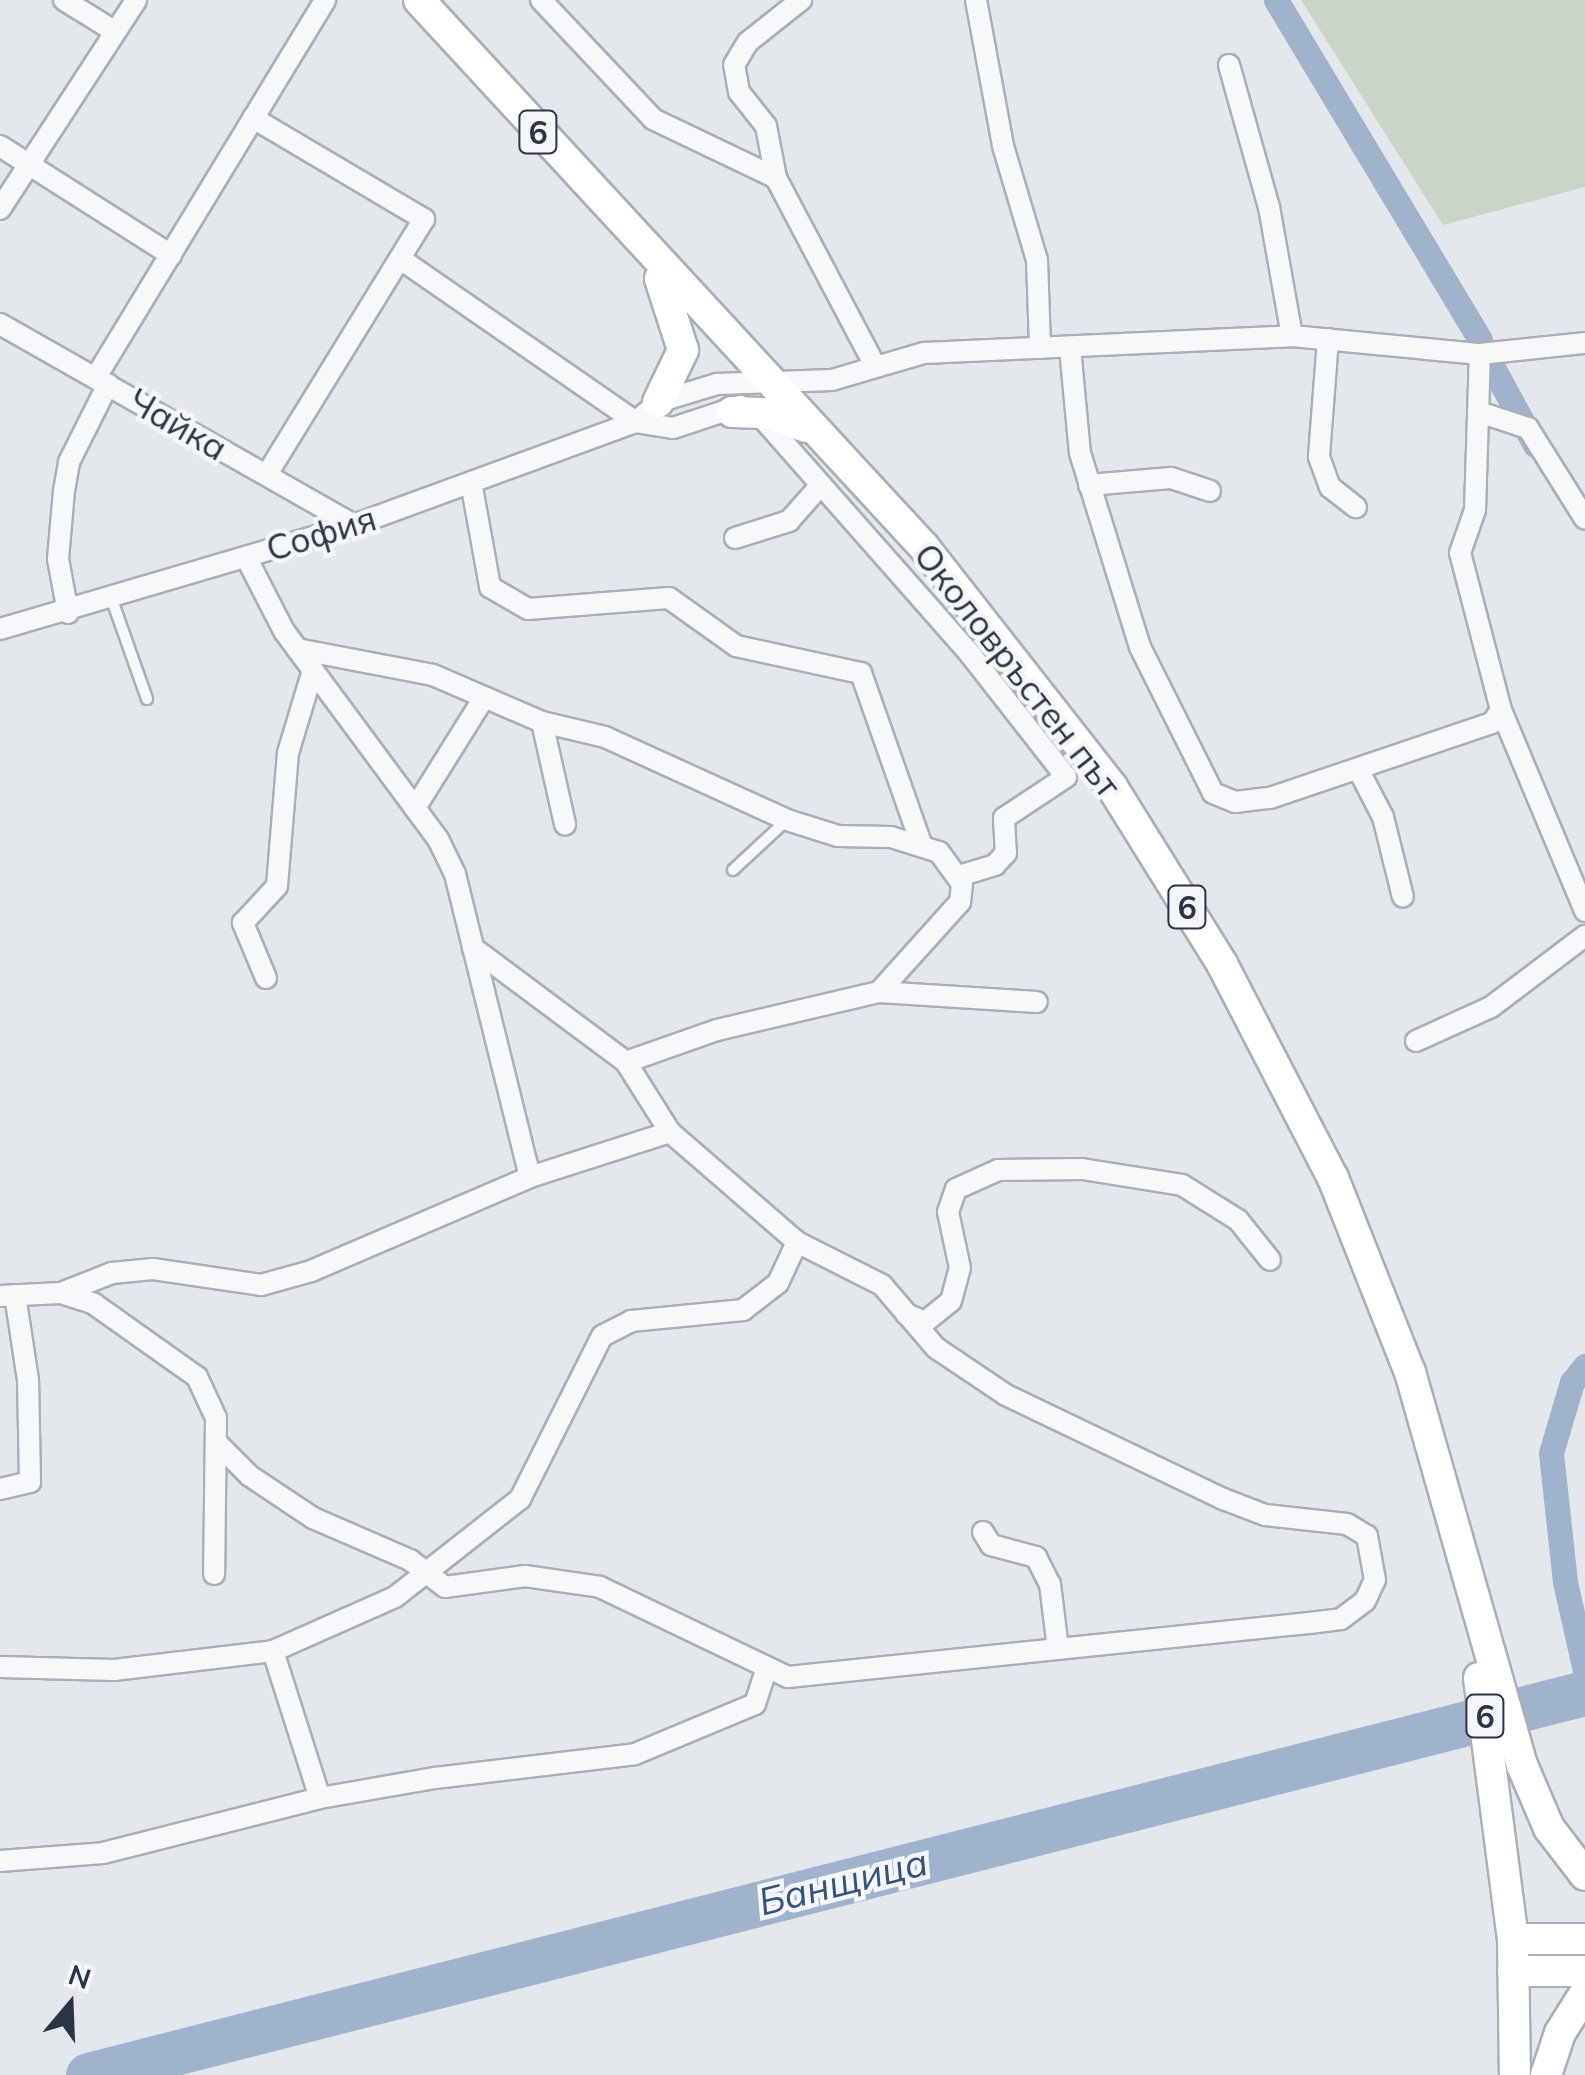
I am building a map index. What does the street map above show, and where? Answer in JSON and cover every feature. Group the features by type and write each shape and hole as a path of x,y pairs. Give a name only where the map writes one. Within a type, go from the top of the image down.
{"main road":[{"name":"6","path":"421,3 651,258 751,402"},
{"path":"647,412 682,350 651,258"},
{"name":"Околовръстен път","path":"751,402 814,430 924,546 1112,787 1222,964 1332,1178 1410,1372 1474,1612"},
{"name":"6","path":"1474,1612 1539,1810 1585,1875"},
{"name":"6","path":"1474,1612 1501,1818 1512,1939 1515,2075"},
{"path":"1512,1939 1585,1939"},
{"path":"1513,1971 1585,1971"},
{"path":"1546,2075 1560,2032 1585,1993"}],"street":[{"path":"64,0 114,32"},
{"path":"0,210 136,0"},
{"path":"68,613 58,559 69,462 102,381 170,255 325,0"},
{"path":"540,0 654,119 776,178"},
{"path":"801,0 748,42 734,65 739,92 766,126 776,178 875,366"},
{"path":"976,0 1003,146 1037,260 1040,348"},
{"path":"1229,65 1268,207 1292,336"},
{"path":"253,118 424,219 267,474"},
{"path":"0,146 170,255"},
{"path":"402,260 672,428 924,353 1292,336 1480,354 1585,343"},
{"name":"Чайка","path":"0,324 354,525"},
{"path":"1328,339 1319,457 1330,487 1356,507"},
{"path":"1070,348 1090,485 1140,647 1214,793 1235,802 1270,798 1492,723 1501,710"},
{"path":"1480,354 1475,510 1460,553 1501,710 1585,911"},
{"name":"София","path":"0,629 68,613 354,525 717,384 751,402"},
{"path":"751,402 820,487 970,654 1066,777 1004,818 1006,853 995,865 958,876"},
{"path":"1479,412 1528,428 1585,518"},
{"path":"1090,485 1171,478 1210,491"},
{"path":"471,482 490,587 528,609 669,598 736,646 861,673 921,843"},
{"path":"735,538 789,521 820,487"},
{"path":"246,557 297,649 415,808 454,874 530,1177"},
{"path":"297,649 433,675 542,722 605,737 787,820 838,836 921,843 939,852 958,876 960,902 879,992"},
{"path":"266,978 243,923 277,886 288,753 313,670"},
{"path":"415,808 483,699"},
{"path":"542,722 565,824"},
{"path":"1358,769 1383,817 1404,898"},
{"path":"1416,1042 1491,1007 1585,936"},
{"path":"218,1444 250,1476 313,1518 428,1574 445,1588 525,1576 600,1586 788,1677 1341,1618 1365,1601 1374,1580 1374,1555 1367,1536 1347,1524 1266,1515 1222,1500 1020,1402 936,1348 882,1286 798,1242 670,1132 626,1062 473,948"},
{"path":"626,1062 718,1030 879,992 1037,1002"},
{"path":"0,1489 30,1482 28,1380 7,1296 61,1293 112,1273 153,1269 260,1285 311,1271 530,1177 670,1132"},
{"path":"904,1313 925,1322 951,1301 960,1268 948,1212 956,1189 998,1170 1082,1169 1182,1185 1238,1220 1270,1260"},
{"path":"0,1667 114,1670 273,1651 310,1639 428,1574 520,1499 602,1336 660,1315 743,1310 778,1283 798,1242"},
{"path":"61,1293 128,1323 197,1377 216,1418 214,1574"},
{"path":"983,1532 992,1544 1036,1556 1050,1584 1058,1649"},
{"path":"273,1651 320,1798"},
{"path":"0,1862 103,1853 320,1798 635,1754 754,1704 766,1668"}],"lane":[{"path":"112,600 147,699"},
{"path":"734,870 787,820"}],"green space":[{"path":"1301,0 1585,0 1585,187 1443,225"}],"waterway":[{"path":"1276,0 1480,339"},
{"path":"1492,366 1535,445"},
{"path":"1585,1366 1572,1382 1551,1453 1565,1582 1585,1671"},
{"name":"Банщица","path":"88,2075 1585,1693"}]}
